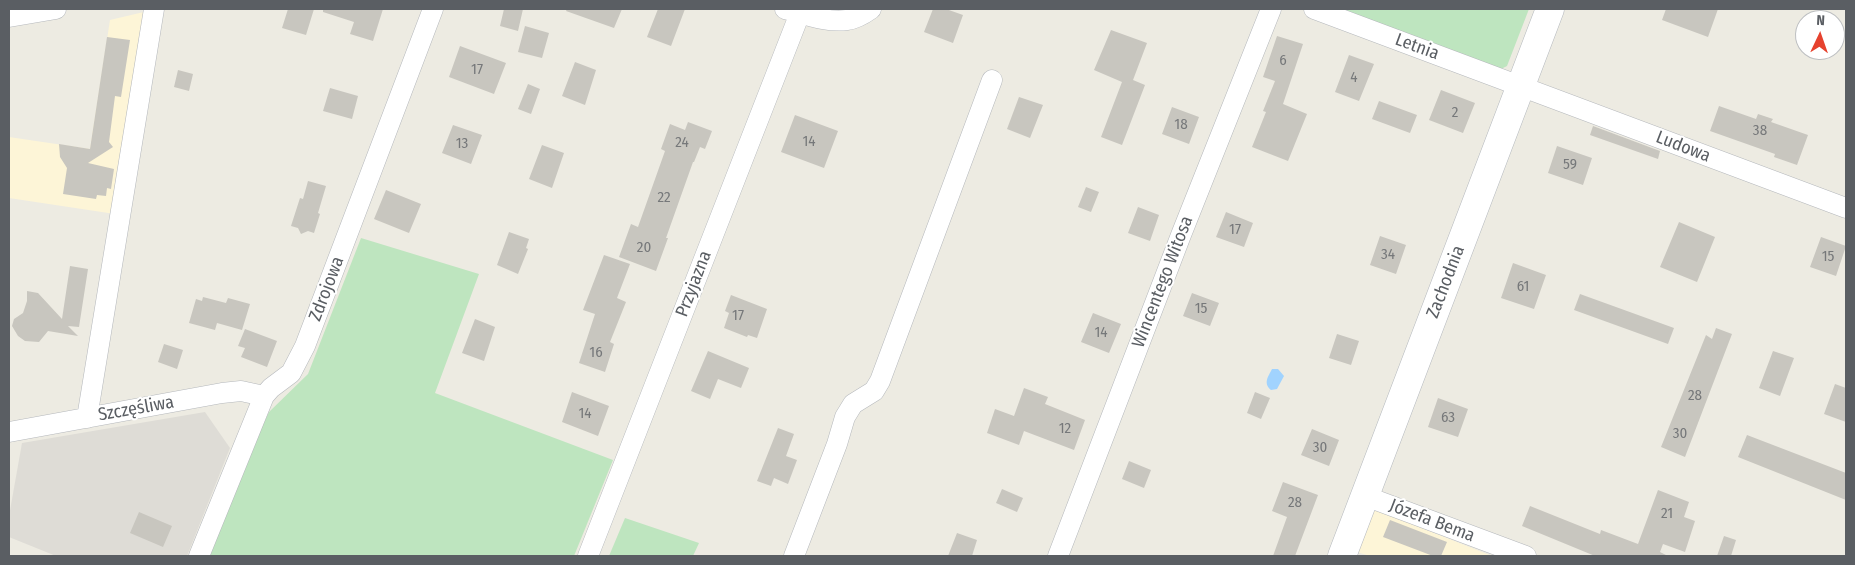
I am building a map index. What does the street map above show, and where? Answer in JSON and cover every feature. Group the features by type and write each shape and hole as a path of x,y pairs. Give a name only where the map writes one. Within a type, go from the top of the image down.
{"street":[{"path":"9,17 56,9"},
{"path":"87,418 154,9"},
{"name":"Zdrojowa","path":"199,556 264,396 271,388 291,373 305,346 432,9"},
{"path":"793,11 833,20 848,20 860,16 871,9"},
{"name":"Wincentego Witosa","path":"1058,556 1181,234 1271,9"},
{"name":"Letnia","path":"1314,9 1520,86"},
{"name":"Zachodnia","path":"1342,556 1550,9"},
{"name":"Przyjazna","path":"588,556 793,11"},
{"path":"794,556 846,418 853,404 874,391 880,381 992,80"},
{"name":"Ludowa","path":"1520,86 1846,208"},
{"name":"Szczęśliwa","path":"9,432 222,393 242,392 264,396"},
{"name":"Józefa Bema","path":"1365,496 1526,556"}],"shaded area":[{"path":"148,11 115,214 9,198 9,137 90,149 110,20"},
{"path":"205,412 230,448 187,556 56,556 9,537 9,516 22,443"},
{"path":"1374,509 1492,556 1370,556 1357,552"}],"green space":[{"path":"1335,9 1529,9 1507,66 1501,69"},
{"path":"361,238 479,274 435,393 613,460 574,556 205,556 238,474 269,412 308,374"},
{"path":"625,518 699,543 693,556 609,556"}],"water":[{"path":"1272,369 1278,369 1284,376 1277,389 1271,390 1267,382"}],"building":[{"path":"288,9 314,9 306,35 282,28"},
{"path":"323,9 383,9 373,41 350,34 354,22 323,12"},
{"path":"504,9 523,9 518,31 500,26"},
{"path":"567,9 622,9 614,28 566,11"},
{"path":"658,9 685,9 671,46 647,37"},
{"path":"933,9 946,9 963,15 953,43 924,32"},
{"path":"1666,9 1718,9 1708,37 1662,20"},
{"path":"525,26 549,33 542,58 518,52"},
{"path":"1111,30 1147,43 1133,80 1145,85 1122,145 1101,137 1122,82 1094,70"},
{"path":"1277,36 1303,44 1283,104 1307,114 1288,161 1252,147 1266,112 1263,111 1275,81 1263,77"},
{"path":"107,37 130,40 121,97 115,96 109,142 113,147 88,163 114,169 111,189 107,188 106,196 97,195 96,199 63,194 67,168 60,157 59,144 90,149"},
{"path":"460,46 506,63 494,94 449,77"},
{"path":"1349,55 1374,64 1359,101 1335,92"},
{"path":"575,62 596,70 585,105 562,96"},
{"path":"178,70 193,74 189,91 174,87"},
{"path":"528,84 540,89 531,114 518,109"},
{"path":"330,88 358,96 352,119 323,111"},
{"path":"1441,90 1475,103 1463,133 1429,120"},
{"path":"1019,97 1043,105 1030,138 1007,129"},
{"path":"1379,101 1417,115 1410,133 1372,119"},
{"path":"1719,106 1756,119 1758,114 1773,119 1771,122 1808,135 1797,165 1774,157 1775,154 1710,131"},
{"path":"1172,107 1199,117 1189,144 1162,134"},
{"path":"795,115 838,131 824,168 781,152"},
{"path":"688,122 712,131 705,149 700,147 693,162 656,271 619,257 631,224 638,227 665,151 661,149 670,124 685,130"},
{"path":"453,125 482,135 471,164 442,153"},
{"path":"1593,126 1660,151 1658,159 1590,135"},
{"path":"542,145 564,153 552,188 529,179"},
{"path":"1557,146 1592,158 1583,185 1548,173"},
{"path":"308,181 326,186 314,233 308,231 301,234 298,228 291,226 300,198 303,199"},
{"path":"1086,187 1099,192 1091,212 1078,207"},
{"path":"386,190 421,204 409,233 374,219"},
{"path":"1138,207 1159,215 1150,241 1128,233"},
{"path":"1226,212 1253,223 1244,247 1216,237"},
{"path":"1679,222 1715,237 1697,282 1660,267"},
{"path":"509,232 529,239 526,248 528,249 518,274 497,265"},
{"path":"1380,236 1406,245 1396,274 1370,265"},
{"path":"1821,237 1846,246 1836,276 1810,267"},
{"path":"604,255 630,264 617,298 626,302 610,342 614,344 605,372 579,363 595,314 583,310"},
{"path":"1513,263 1546,275 1534,309 1501,298"},
{"path":"70,266 88,269 79,327 68,326 78,336 48,331 39,342 25,341 18,336 12,326 14,319 23,313 27,301 27,291 38,293 62,319"},
{"path":"1192,293 1219,303 1210,326 1183,316"},
{"path":"1580,294 1674,328 1668,344 1574,310"},
{"path":"731,295 767,309 757,338 748,335 747,337 724,328 729,313 725,311"},
{"path":"203,297 226,303 228,298 250,304 242,330 217,323 215,330 189,323 196,299 202,301"},
{"path":"1093,313 1121,324 1109,353 1081,342"},
{"path":"475,319 495,327 484,361 462,353"},
{"path":"1716,328 1732,334 1685,457 1661,447 1706,335 1712,339"},
{"path":"245,329 277,341 267,367 241,357 245,348 238,346"},
{"path":"1337,334 1359,341 1351,365 1329,358"},
{"path":"164,344 183,350 177,369 158,362"},
{"path":"708,351 749,368 741,388 718,379 710,399 691,391"},
{"path":"1773,351 1794,358 1780,396 1759,388"},
{"path":"1835,384 1846,388 1846,422 1824,414"},
{"path":"1024,388 1048,397 1045,404 1085,420 1074,450 1024,431 1019,445 987,433 995,409 1014,416"},
{"path":"572,392 609,406 598,436 562,422"},
{"path":"1255,392 1270,398 1261,419 1247,413"},
{"path":"1438,398 1468,409 1458,437 1428,427"},
{"path":"778,428 794,434 786,456 797,460 788,484 774,478 771,486 757,481"},
{"path":"1312,429 1339,440 1329,466 1301,455"},
{"path":"1747,435 1846,473 1846,500 1738,457"},
{"path":"1129,461 1151,470 1144,488 1122,479"},
{"path":"1283,482 1318,495 1295,556 1273,556 1287,517 1272,511"},
{"path":"1002,489 1023,498 1017,512 996,503"},
{"path":"1658,490 1689,502 1684,517 1695,521 1685,552 1663,544 1660,552 1666,556 1595,556 1522,526 1530,506 1600,534 1601,530 1638,544"},
{"path":"139,512 172,526 163,547 130,533"},
{"path":"1390,520 1447,542 1441,556 1433,556 1383,537"},
{"path":"957,533 977,540 972,556 948,556"},
{"path":"1724,536 1736,540 1731,556 1717,556"}]}
